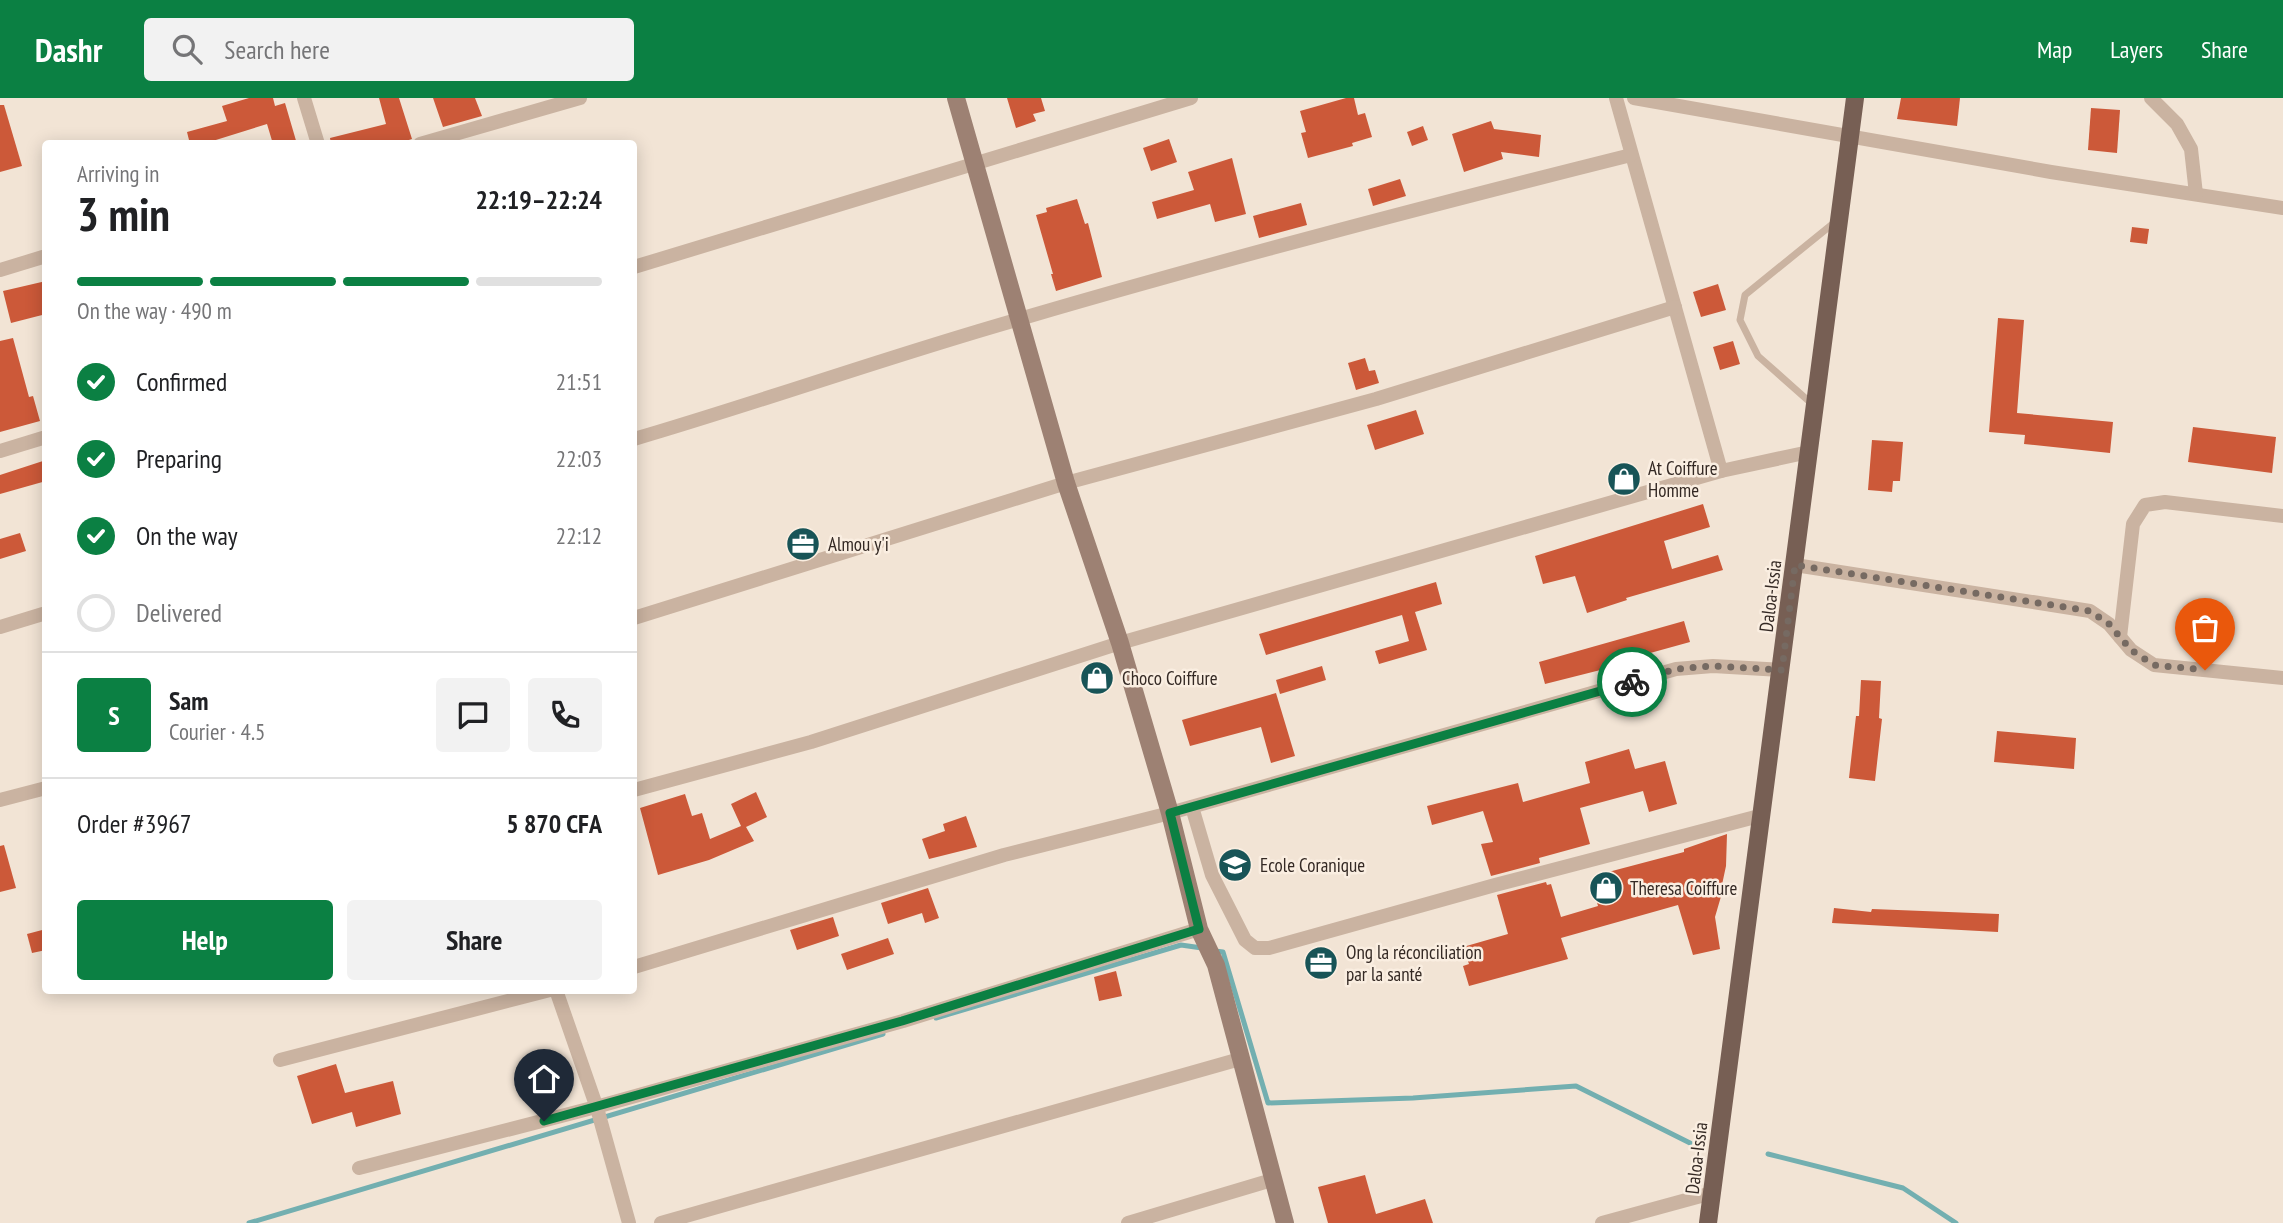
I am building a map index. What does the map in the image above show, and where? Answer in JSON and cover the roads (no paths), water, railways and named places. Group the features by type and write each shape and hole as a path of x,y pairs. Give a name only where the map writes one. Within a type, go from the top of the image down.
{"main road":[{"name":"Daloa-Issia","path":"1708,1223 1855,98"}],"street":[{"path":"304,98 317,140"},
{"path":"434,140 580,98"},
{"path":"956,98 1066,483 1120,643 1202,933 1214,961 1285,1223"},
{"path":"637,266 1191,98"},
{"path":"1616,98 1721,471"},
{"path":"1634,98 2050,172 2283,208"},
{"path":"2151,98 2176,124 2192,149 2196,194"},
{"path":"637,438 1020,318 1345,227 1631,155"},
{"path":"0,270 42,257"},
{"path":"637,617 1066,483 1376,399 1675,307"},
{"path":"0,450 42,438"},
{"path":"637,789 811,742 1120,643 1721,471 1809,452"},
{"path":"2120,637 2133,524 2145,505 2165,502 2283,516"},
{"path":"1795,565 2090,611 2109,624 2131,650 2154,665 2283,678"},
{"path":"0,627 42,614"},
{"path":"637,966 1004,855 1192,807 1676,669 1713,666 1782,670"},
{"path":"0,800 42,789"},
{"path":"1192,807 1212,875 1245,940 1255,948 1269,948 1763,815"},
{"path":"359,1168 596,1108 1202,933"},
{"path":"280,1060 535,994"},
{"path":"557,994 603,1129 629,1223"},
{"path":"661,1223 1240,1059"},
{"path":"1128,1223 1272,1180"},
{"path":"1602,1223 1712,1192"}],"lane":[{"path":"1815,407 1758,356 1740,320 1745,295 1840,218"}],"waterway":[{"path":"936,1018 1181,945 1202,948"},
{"path":"1215,951 1223,952 1268,1103 1413,1098 1576,1086 1690,1143"},
{"path":"249,1223 883,1034"},
{"path":"1768,1154 1903,1188 1956,1223"}],"place":[{"name":"At Coiffure Homme","path":"1624,479"},
{"name":"Almou y'i","path":"803,544"},
{"name":"Choco Coiffure","path":"1097,678"},
{"name":"Ecole Coranique","path":"1235,865"},
{"name":"Theresa Coiffure","path":"1606,888"},
{"name":"Ong la réconciliation par la santé","path":"1321,963"}]}
